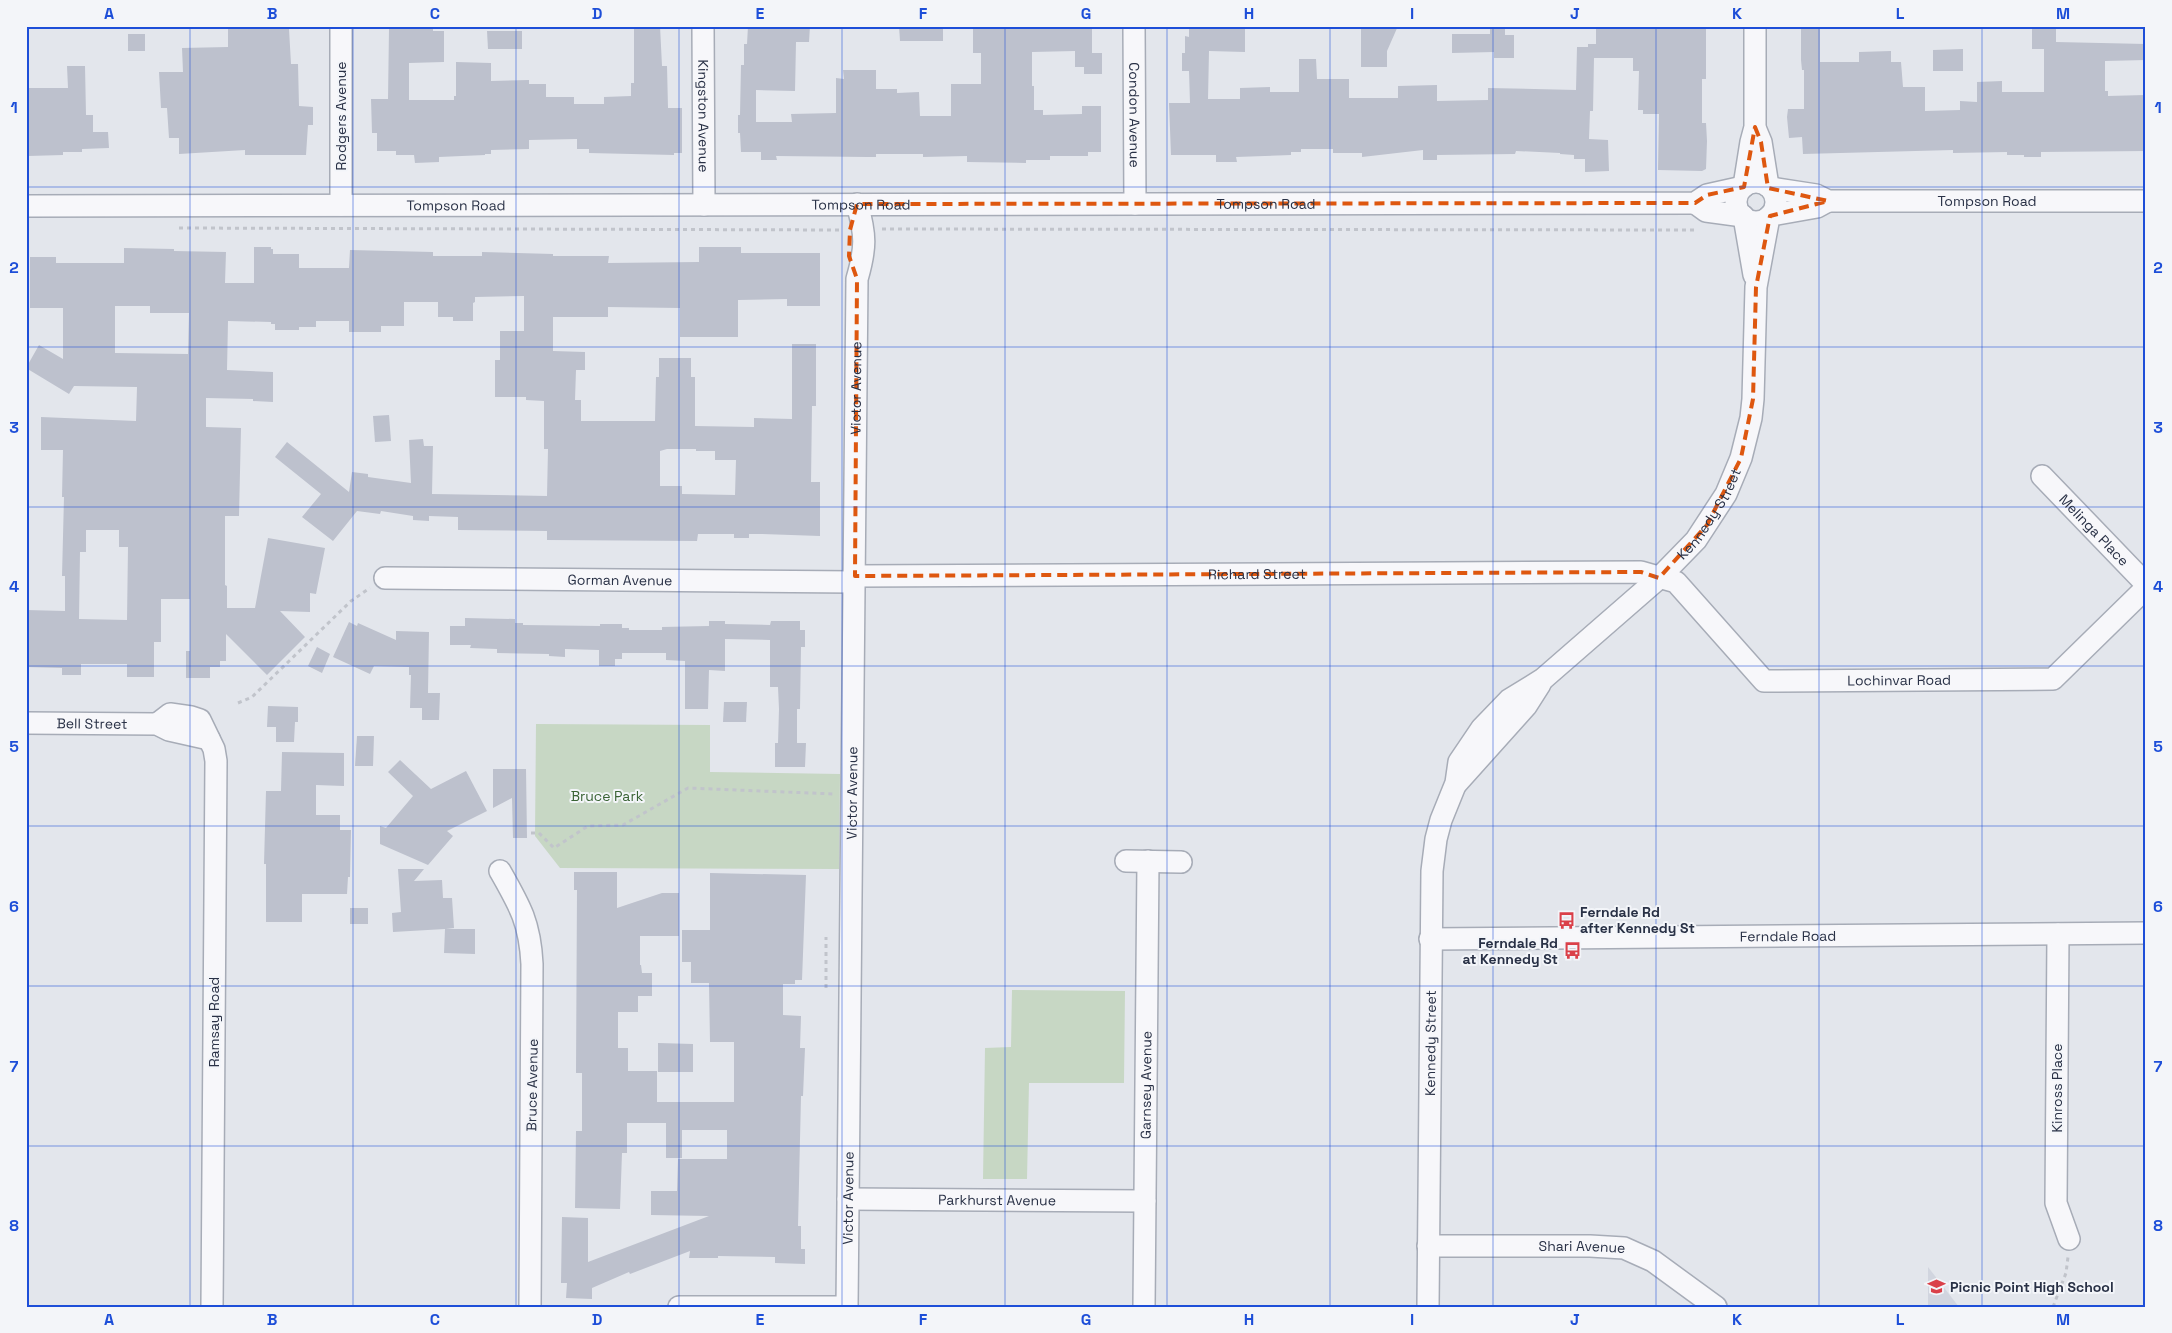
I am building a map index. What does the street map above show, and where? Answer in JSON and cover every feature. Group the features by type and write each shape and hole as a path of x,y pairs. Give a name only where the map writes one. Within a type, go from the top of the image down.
{"street":[{"name":"Rodgers Avenue","path":"341,26 342,205"},
{"name":"Kingston Avenue","path":"702,26 704,205"},
{"name":"Condon Avenue","path":"1134,26 1135,204"},
{"path":"1744,187 1755,128 1755,26"},
{"path":"1755,128 1762,142 1769,187 1776,202 1770,216 1757,222 1743,217 1739,211 1737,201 1739,192 1744,187 1758,182 1769,187"},
{"name":"Tompson Road","path":"26,206 1695,203 1707,195 1744,187"},
{"name":"Tompson Road","path":"1769,187 1816,195 1828,201 2146,201"},
{"name":"Tompson Road","path":"1770,216 1817,207 1828,201"},
{"name":"Tompson Road","path":"1695,203 1706,211 1743,217"},
{"name":"Victor Avenue","path":"847,1307 857,280 849,256 857,230 856,204"},
{"name":"Kennedy Street","path":"1428,1307 1430,939 1432,871 1436,839 1456,783 1526,706 1543,679 1659,578 1684,553 1707,525 1726,494 1741,458 1750,425 1753,399 1756,287 1770,216"},
{"name":"Kennedy Street","path":"1743,217 1756,287"},
{"name":"Melinga Place","path":"2042,476 2146,586"},
{"name":"Richard Street","path":"855,579 1641,572 1659,578"},
{"name":"Gorman Avenue","path":"385,578 855,579"},
{"name":"Lochinvar Road","path":"1659,578 1676,582 1764,681 2053,679 2146,586"},
{"name":"Bell Street","path":"26,723 157,724 169,730 210,739"},
{"name":"Ramsay Road","path":"210,739 216,761 212,1307"},
{"path":"1126,861 1181,862"},
{"name":"Garnsey Avenue","path":"1144,1307 1148,861"},
{"name":"Bruce Avenue","path":"500,871 520,905 531,940 530,1307"},
{"name":"Ferndale Road","path":"1430,939 2146,933"},
{"name":"Kinross Place","path":"2058,934 2056,1203 2069,1239"},
{"name":"Parkhurst Avenue","path":"848,1199 1145,1201"},
{"name":"Shari Avenue","path":"1428,1246 1590,1246 1624,1248 1653,1261 1716,1307"},
{"path":"679,1307 847,1307"}],"path":[{"path":"171,228 1708,230"},
{"path":"238,702 252,697 351,601 385,578"},
{"path":"531,834 538,833 554,848 588,826 623,825 688,788 852,794"},
{"path":"826,937 826,988"},
{"path":"2053,1307 2066,1273 2069,1239"}],"highlighted area":[{"path":"1755,127 1761,142 1768,188 1828,201 1770,216 1756,287 1753,399 1741,458 1707,525 1659,578 1641,572 855,576 857,279 849,256 850,230 857,204 1695,203 1707,195 1744,187"}],"shaded area":[{"name":"Picnic Point High School","path":"1928,1267 1959,1307 1928,1307"}],"green space":[{"name":"Bruce Park","path":"536,724 710,725 710,772 840,774 839,869 560,868 535,836"},
{"path":"1012,990 1125,991 1124,1083 1029,1083 1027,1179 983,1179 985,1048 1011,1047"}],"building":[{"path":"634,26 660,26 662,66 667,66 668,108 682,108 682,153 674,153 674,155 589,153 589,149 577,149 577,139 529,140 529,149 491,150 491,154 485,155 439,157 439,162 415,163 414,155 396,155 396,151 377,151 377,133 372,133 371,99 388,99 389,29 433,28 433,31 444,31 444,62 409,63 409,100 454,100 454,96 456,96 456,62 491,63 491,81 529,80 529,84 546,84 546,97 574,97 574,104 604,104 604,97 631,96 631,83 634,83"},
{"path":"748,26 810,26 809,42 796,42 795,91 756,90 756,122 792,122 791,114 836,113 836,78 844,79 843,70 876,70 876,89 897,89 897,93 919,92 920,116 951,116 951,84 981,84 981,53 973,53 973,26 1092,26 1092,53 1102,53 1102,74 1084,74 1084,67 1075,67 1075,51 1032,52 1032,86 1034,86 1034,110 1043,110 1043,115 1082,114 1082,106 1101,106 1101,152 1088,152 1088,156 1050,156 1050,160 1026,160 1026,163 967,162 967,156 923,157 923,154 876,154 876,157 776,156 777,160 761,160 761,152 741,152 740,133 738,133 741,65 744,65 744,44 747,44"},
{"path":"899,26 943,26 943,41 900,41"},
{"path":"1189,26 1245,26 1245,52 1209,51 1208,99 1240,99 1240,88 1270,87 1270,92 1299,92 1299,59 1316,59 1317,79 1349,79 1349,98 1398,98 1398,86 1437,85 1437,101 1488,100 1488,88 1576,90 1577,47 1588,47 1588,44 1596,44 1596,27 1706,28 1706,79 1702,79 1702,123 1706,123 1706,169 1702,171 1658,170 1659,114 1643,114 1643,110 1638,110 1639,71 1633,71 1633,58 1594,58 1593,111 1590,111 1589,139 1608,140 1609,171 1585,172 1585,159 1574,159 1574,155 1516,151 1515,154 1437,155 1437,160 1423,160 1423,150 1362,157 1362,153 1333,153 1333,149 1301,149 1301,152 1291,152 1291,155 1236,157 1237,162 1216,162 1216,155 1171,155 1169,103 1190,103 1189,71 1182,71 1182,53 1185,53 1185,36 1189,37"},
{"path":"1361,26 1398,26 1387,51 1387,67 1361,67"},
{"path":"1490,26 1505,26 1505,35 1514,35 1514,58 1494,58 1494,52 1452,53 1452,34 1490,34"},
{"path":"1801,26 1820,26 1820,62 1859,62 1859,52 1891,51 1891,62 1901,62 1903,87 1925,87 1925,111 1960,110 1960,101 1977,102 1977,82 2002,81 2002,92 2044,92 2044,49 2032,49 2032,26 2056,26 2056,42 2146,44 2146,60 2105,61 2105,91 2108,91 2108,96 2145,95 2146,151 2041,152 2041,157 2007,155 2007,152 1953,153 1953,150 1803,154 1802,137 1789,138 1787,117 1788,109 1804,109"},
{"path":"228,29 289,29 291,64 298,64 299,106 313,107 313,125 308,125 306,155 245,155 245,150 179,154 179,138 169,138 167,108 161,108 159,72 183,72 182,48 228,47"},
{"path":"487,31 522,31 522,49 488,49"},
{"path":"128,34 145,34 145,51 128,51"},
{"path":"1963,49 1963,71 1933,71 1933,50"},
{"path":"67,66 85,66 86,115 93,115 93,132 108,132 109,148 82,149 82,152 63,152 63,155 28,156 26,155 26,88 68,88"},
{"path":"254,247 271,247 273,254 299,254 299,268 349,268 350,250 433,252 433,256 482,256 482,252 553,254 553,256 609,256 608,263 699,262 699,247 741,247 741,253 820,253 820,306 787,306 787,299 738,300 738,337 680,337 680,308 608,307 608,317 553,317 553,351 585,352 585,370 576,370 575,400 581,400 581,421 655,421 656,377 659,377 659,358 691,358 691,377 695,377 695,426 754,427 754,418 792,419 792,344 816,344 816,406 812,406 811,482 820,482 820,536 749,534 749,538 734,538 734,534 698,534 697,541 547,540 547,531 458,530 458,517 429,516 429,521 413,520 413,516 381,511 380,514 357,511 333,541 302,517 321,494 275,457 287,442 349,492 352,472 368,474 368,477 411,483 409,440 423,439 424,446 433,446 432,494 547,496 548,449 544,449 544,401 526,400 526,397 495,397 495,360 500,360 500,331 524,331 524,296 475,297 473,321 453,321 453,317 438,317 438,302 404,302 404,326 381,326 381,332 349,332 349,321 316,321 316,327 299,327 299,330 275,330 275,324 271,324 271,322 228,321 227,370 273,372 273,402 253,401 253,399 206,398 206,427 241,428 239,516 225,516 227,608 255,608 268,538 325,548 316,594 310,593 310,612 280,611 305,637 267,675 226,634 226,661 220,661 220,667 210,667 210,678 186,678 186,651 190,651 190,599 161,599 161,642 154,642 154,677 127,677 127,664 81,664 81,675 62,675 62,668 26,667 26,610 65,611 65,576 62,576 63,450 41,450 41,417 136,421 137,387 74,386 69,394 26,368 39,345 63,359 63,308 30,308 30,257 56,257 56,263 124,263 124,248 226,252 225,283 254,283","holes":["115,306 150,306 150,313 189,313 188,354 115,353","667,449 715,451 715,460 736,460 735,495 682,494 682,486 660,486 660,451","86,530 119,530 119,547 128,547 127,620 79,619 80,552 86,552"]},
{"path":"389,415 391,441 375,442 373,416"},
{"path":"465,618 515,619 515,623 523,623 523,625 600,626 600,624 622,624 622,628 629,628 629,630 662,630 662,627 709,626 709,621 725,621 725,624 770,625 771,621 800,621 800,630 805,630 805,647 801,647 800,709 797,709 797,743 806,743 805,767 775,767 775,743 778,743 779,709 778,687 770,687 770,640 725,639 725,671 709,670 708,709 685,709 685,661 666,660 666,653 622,653 622,659 615,659 615,666 599,666 599,650 565,649 565,657 549,656 549,654 497,653 497,649 470,648 471,645 450,645 450,626 465,626"},
{"path":"349,622 357,626 358,623 396,640 396,631 429,632 428,693 440,693 439,720 422,720 422,708 410,708 411,675 409,675 409,667 374,666 370,674 333,657"},
{"path":"317,647 330,654 322,673 308,666"},
{"path":"724,702 747,702 746,722 723,722"},
{"path":"268,706 298,707 298,722 295,722 294,742 276,742 276,727 267,727"},
{"path":"357,736 374,736 373,766 355,766"},
{"path":"282,752 344,753 344,786 316,785 316,815 340,815 340,830 351,830 350,877 348,877 347,894 302,894 302,922 266,922 266,864 264,864 266,791 281,791"},
{"path":"400,760 431,789 466,771 487,811 447,831 453,836 428,865 380,844 380,826 386,828 413,796 388,772"},
{"path":"493,769 526,769 527,838 513,838 512,798 493,808"},
{"path":"398,869 424,869 414,881 442,880 443,898 452,898 454,928 446,929 475,929 475,954 444,953 445,929 393,932 392,913 401,912"},
{"path":"574,872 617,872 617,908 662,893 679,893 679,936 640,936 640,965 642,973 652,973 652,996 638,996 638,1012 618,1012 618,1048 628,1048 628,1071 657,1071 657,1102 734,1102 734,1042 710,1042 709,983 691,983 691,962 682,962 682,930 710,930 710,873 806,875 802,980 795,980 795,984 783,984 783,1015 801,1016 800,1048 805,1048 803,1096 801,1096 798,1226 801,1226 801,1249 805,1249 805,1264 775,1263 775,1257 718,1256 718,1258 689,1258 690,1251 630,1274 629,1272 592,1288 592,1299 566,1298 567,1283 561,1283 562,1217 588,1218 588,1262 709,1216 651,1215 651,1191 677,1191 678,1159 727,1159 727,1130 682,1130 682,1158 666,1158 666,1123 627,1123 627,1153 622,1153 620,1209 575,1208 576,1131 582,1131 582,1073 576,1073 577,890 574,890"},
{"path":"350,908 368,908 368,924 350,924"},
{"path":"658,1043 693,1044 693,1072 658,1072"}],"place":[{"name":"Ferndale Rd after Kennedy St","path":"1566,920"},
{"name":"Ferndale Rd at Kennedy St","path":"1572,951"},
{"name":"Picnic Point High School","path":"1936,1287"}]}
